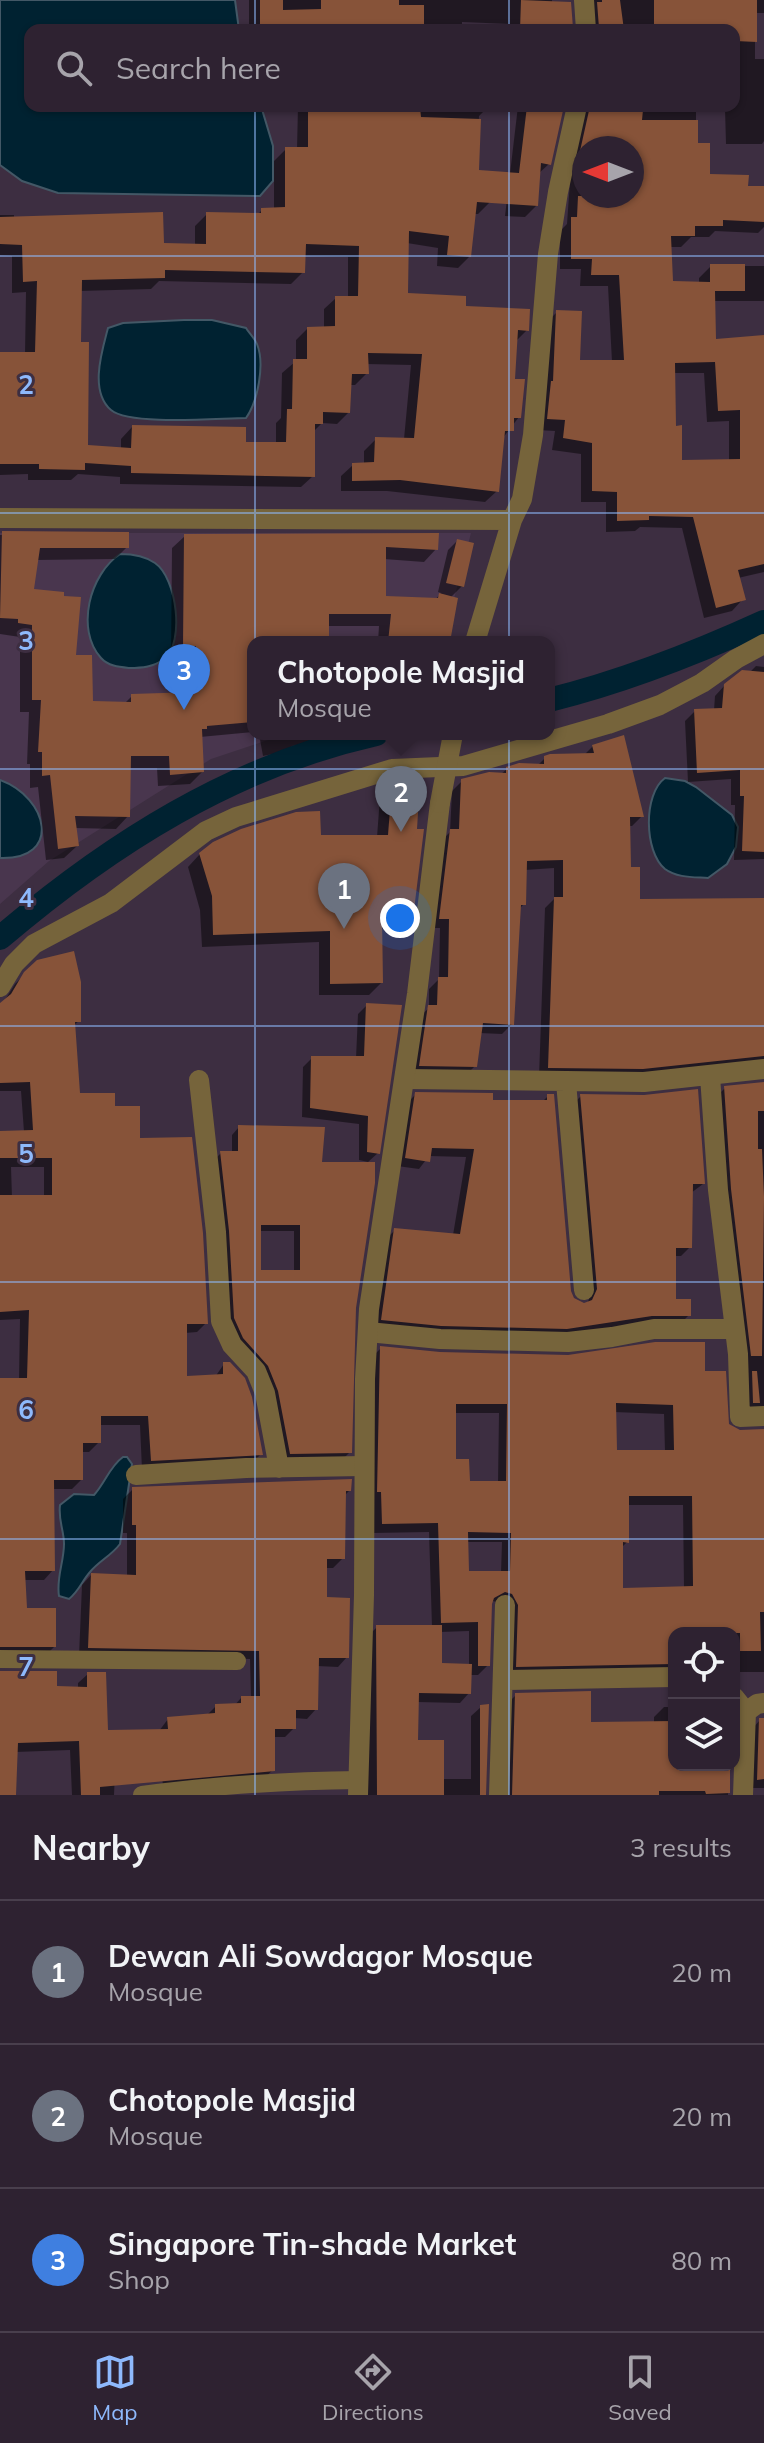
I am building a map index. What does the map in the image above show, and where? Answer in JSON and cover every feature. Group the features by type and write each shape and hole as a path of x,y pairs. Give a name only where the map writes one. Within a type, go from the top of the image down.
{"street":[{"path":"584,0 586,24"},
{"path":"477,636 512,520 522,499 533,435 548,254 576,112"},
{"path":"0,518 512,520"},
{"path":"555,739 660,705 764,644"},
{"path":"142,1795 291,1781 359,1787 369,1309 405,1079 440,803 452,740"},
{"path":"0,987 14,964 34,944 111,903 206,831 236,817 392,769 463,766 553,740"},
{"path":"405,1079 644,1082 764,1069"},
{"path":"710,1076 718,1190 735,1329 740,1417 764,1416"},
{"path":"199,1080 216,1232 221,1321 232,1345 256,1371 265,1393 279,1468"},
{"path":"566,1082 584,1290"},
{"path":"368,1332 440,1339 568,1342 654,1329 735,1329"},
{"path":"136,1475 364,1466"},
{"path":"499,1795 505,1605"},
{"path":"0,1659 237,1661"},
{"path":"503,1680 668,1677"},
{"path":"743,1795 748,1704"}],"shaded area":[{"path":"0,533 471,533 445,636 247,636 247,740 268,740 211,759 49,861 0,904"}],"water":[{"path":"0,0 235,0 238,24 24,24 24,112 263,112 273,146 273,181 260,196 58,193 22,181 0,165"},
{"path":"212,320 246,328 255,340 260,362 259,382 246,418 136,418 111,410 104,402 100,392 99,370 108,328 123,323"},
{"path":"120,554 138,556 155,563 169,582 176,611 175,639 164,659 152,665 118,667 101,658 93,646 88,618 94,588 110,563"},
{"path":"665,778 685,781 696,787 732,815 738,827 736,847 727,864 708,878 670,872 658,861 653,850 650,809 658,786"},
{"path":"0,780 29,800 42,826 40,839 33,849 20,856 0,858"},
{"path":"123,1457 127,1457 132,1464 120,1544 87,1575 69,1599 59,1596 64,1544 60,1505 74,1494 94,1495"}],"building":[{"path":"260,0 283,0 283,10 321,9 321,0 399,0 399,5 424,5 424,24 260,24"},
{"path":"521,0 571,2 573,24 520,24"},
{"path":"620,0 623,24 599,24 597,2"},
{"path":"654,0 757,0 757,42 740,41 740,24 654,24"},
{"path":"308,112 420,112 421,117 481,119 479,170 519,173 526,112 563,112 551,165 541,163 538,206 477,202 471,257 447,255 449,236 409,231 408,293 466,296 466,306 530,309 529,331 518,330 515,379 525,379 521,418 514,418 514,431 505,431 499,492 400,480 352,481 352,463 374,462 375,437 414,438 422,354 368,353 369,374 352,374 350,413 323,412 323,424 315,424 315,477 131,473 131,466 85,463 85,470 39,469 39,464 0,464 0,352 35,352 37,281 23,282 22,245 0,244 0,217 163,212 164,243 206,244 206,212 261,213 261,208 285,207 285,147 308,147","holes":["306,244 359,246 358,296 335,296 335,326 307,327 307,359 293,359 292,409 287,409 286,442 246,442 246,427 132,425 131,448 88,445 89,342 81,342 82,280 165,278 165,270 305,273"]},
{"path":"589,112 643,112 642,120 698,120 698,143 710,143 710,174 749,175 748,186 764,186 764,222 723,220 723,226 695,226 695,236 671,236 673,281 710,282 710,264 745,264 745,291 715,291 716,339 764,335 764,564 738,570 746,600 716,608 693,517 649,516 649,520 617,521 617,492 592,491 592,443 563,438 565,420 547,419 553,381 556,310 582,311 580,360 624,360 619,275 591,275 592,259 571,259 571,217 577,217 577,208 644,208 644,136 583,136","holes":["715,362 718,411 740,410 740,459 682,460 682,425 676,426 675,363"]},
{"path":"2,531 129,532 129,548 40,548 34,589 81,597 76,655 92,655 93,701 131,702 131,694 195,692 196,646 183,646 184,534 439,533 438,550 386,547 386,596 438,598 439,593 458,598 451,636 389,636 391,614 329,614 329,636 247,636 247,723 202,729 204,772 170,775 169,756 131,756 130,817 75,816 79,846 58,849 50,775 42,776 42,752 38,752 41,700 32,700 32,625 18,623 18,619 0,618"},
{"path":"457,539 474,543 464,587 446,583"},
{"path":"742,670 764,672 764,852 742,851 744,796 740,796 740,770 697,773 694,709 722,708 724,684"},
{"path":"624,735 644,817 630,817 631,867 640,867 640,899 764,898 764,1056 643,1069 548,1068 554,897 563,897 563,860 527,861 526,905 521,905 514,1025 483,1023 477,1067 419,1066 428,1005 437,1005 438,977 448,977 449,919 439,919 450,829 459,829 461,779 489,772 506,773 506,767 519,763 544,764 544,756 550,754 594,753 592,745"},
{"path":"420,781 417,829 424,829 413,918 382,917 383,983 330,984 330,931 213,935 212,896 199,853 213,842 241,829 296,812 320,811 321,835 388,835 392,783"},
{"path":"74,951 81,982 81,1022 75,1022 80,1093 115,1093 115,1106 140,1106 140,1138 192,1137 203,1233 208,1324 187,1324 187,1376 223,1374 223,1362 230,1362 245,1378 252,1397 263,1455 151,1461 148,1416 101,1416 101,1443 83,1443 83,1480 54,1480 55,1571 25,1571 27,1608 56,1608 56,1647 0,1647 0,1378 27,1378 29,1310 0,1312 0,1195 52,1195 52,1158 0,1158 0,1131 33,1130 30,1082 0,1083 0,1003 11,994 24,972 37,960"},
{"path":"366,1003 402,1005 380,1154 367,1152 368,1116 310,1108 311,1056 364,1056"},
{"path":"764,1082 764,1111 758,1111 758,1149 762,1149 764,1197 762,1356 751,1356 731,1189 724,1086"},
{"path":"698,1089 705,1184 693,1184 692,1248 676,1248 676,1299 691,1299 691,1316 652,1316 567,1329 441,1326 381,1320 394,1228 460,1234 474,1149 432,1148 430,1162 405,1158 415,1092 493,1093 493,1100 547,1100 547,1094 554,1094 571,1291 574,1298 584,1303 592,1300 597,1289 580,1094 644,1095"},
{"path":"238,1125 325,1127 322,1162 375,1162 375,1183 356,1308 352,1453 290,1454 278,1391 268,1366 243,1338 234,1318 220,1151 238,1151","holes":["261,1225 300,1225 300,1270 261,1270"]},
{"path":"655,1342 705,1342 705,1371 726,1371 729,1424 740,1430 764,1429 764,1612 760,1612 761,1651 740,1651 740,1627 668,1627 668,1664 516,1667 518,1605 512,1594 505,1592 494,1598 492,1604 490,1666 478,1666 478,1622 441,1623 438,1523 382,1524 381,1492 377,1492 380,1346 440,1352 568,1355","holes":["616,1403 673,1405 674,1450 617,1450","456,1404 507,1404 506,1481 470,1481 469,1459 456,1459","629,1496 692,1496 693,1586 623,1588 623,1542 629,1543","468,1532 511,1533 510,1571 469,1571"]},
{"path":"752,1371 757,1371 760,1403 753,1403"},
{"path":"352,1479 351,1491 346,1491 345,1559 327,1559 327,1597 350,1598 349,1658 319,1658 318,1710 296,1710 296,1729 275,1729 275,1771 100,1787 100,1795 81,1795 79,1741 18,1743 16,1795 0,1795 0,1671 57,1671 57,1686 87,1687 87,1672 106,1672 108,1730 168,1729 167,1717 215,1713 215,1704 241,1703 241,1696 260,1696 259,1651 88,1648 91,1573 136,1575 132,1487"},
{"path":"376,1625 442,1625 442,1663 472,1664 471,1694 419,1693 418,1740 444,1740 444,1795 377,1795"},
{"path":"591,1691 591,1722 668,1721 668,1771 730,1771 730,1793 659,1791 659,1795 512,1795 515,1693"},
{"path":"489,1704 486,1795 480,1795 480,1705"},
{"path":"759,1718 764,1718 764,1779 757,1780"}],"waterway":[{"path":"555,698 658,666 764,622"},
{"path":"0,938 85,871 176,813 272,766 353,740"}],"place":[{"name":"Singapore Tin-shade Market","path":"184,710"},
{"name":"Chotopole Masjid","path":"401,832"},
{"name":"Dewan Ali Sowdagor Mosque","path":"344,929"}]}
